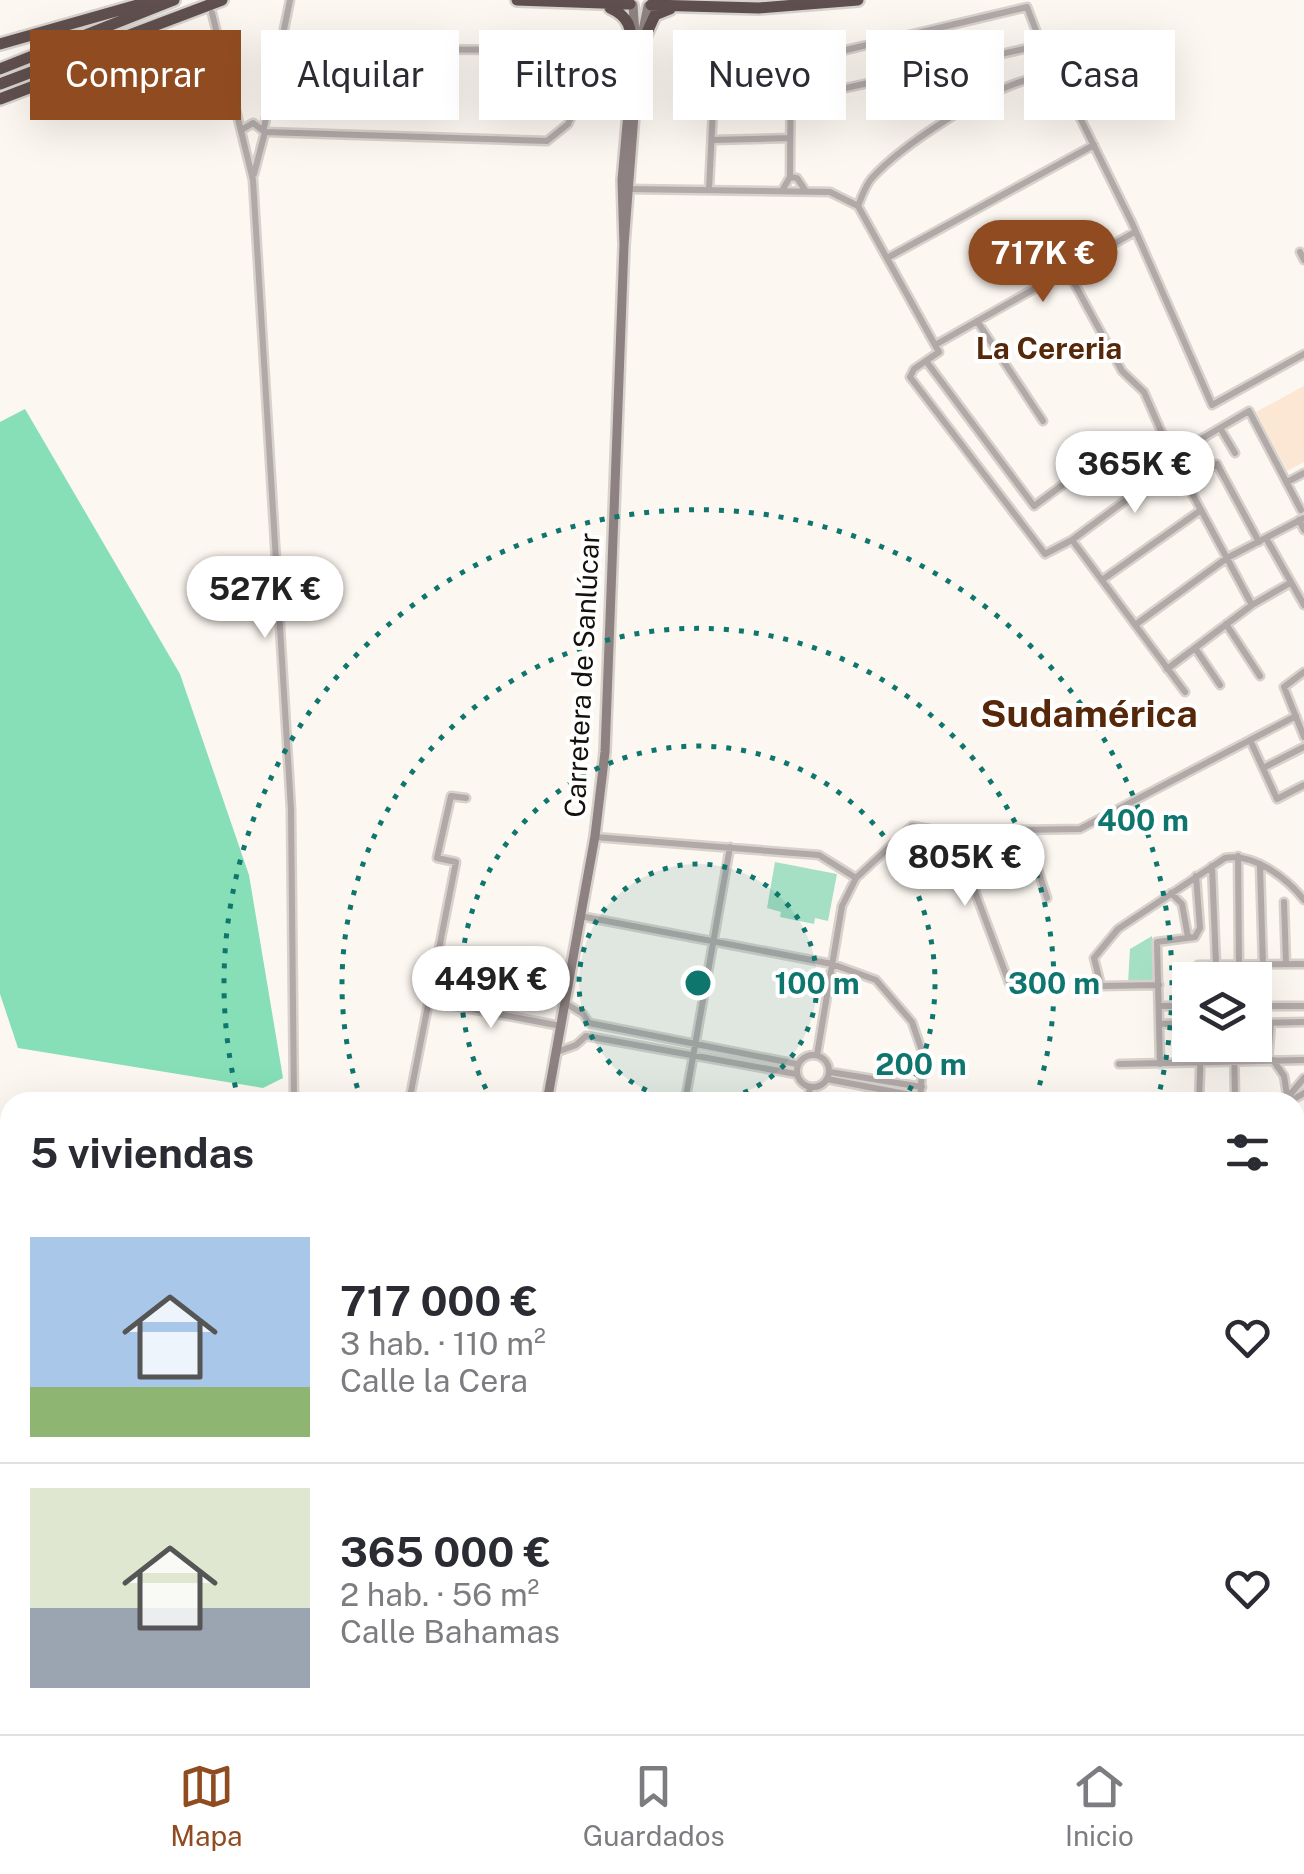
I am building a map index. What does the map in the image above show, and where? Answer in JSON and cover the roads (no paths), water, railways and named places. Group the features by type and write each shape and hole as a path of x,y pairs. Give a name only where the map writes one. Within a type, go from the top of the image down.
{"highway":[{"path":"61,26 136,0"},
{"path":"0,44 156,0"},
{"path":"3,68 174,0"},
{"path":"0,100 63,75 222,0"},
{"path":"516,0 630,3"},
{"path":"652,4 679,8 812,6 858,0"},
{"path":"602,4 624,14 629,30"},
{"path":"646,30 655,15 679,8"},
{"path":"5,82 206,10"}],"main road":[{"path":"630,3 652,4"},
{"name":"Carretera de Sanlúcar","path":"630,3 633,30"},
{"name":"Carretera de Sanlúcar","path":"642,30 652,4"},
{"name":"Carretera de Sanlúcar","path":"624,245 620,235 625,120"},
{"name":"Carretera de Sanlúcar","path":"548,1092 595,836 605,752 624,245 633,120"}],"street":[{"path":"284,30 290,0"},
{"path":"846,52 1027,7 1036,30"},
{"path":"206,10 212,30"},
{"path":"846,88 1024,49"},
{"path":"858,206 868,182 886,164 951,120 1024,81"},
{"path":"241,110 259,127"},
{"path":"240,120 253,180 291,809 294,1092"},
{"path":"253,180 262,120"},
{"path":"242,132 259,127 547,142 570,120"},
{"path":"710,189 712,120"},
{"path":"782,189 790,177 790,120"},
{"path":"1081,120 1212,405 1304,354"},
{"path":"624,133 628,189 805,190 830,192 858,206 939,352 910,377 1045,554 1072,540 1174,460 1248,410 1302,514 1304,530"},
{"path":"711,140 790,138"},
{"path":"244,142 261,143"},
{"path":"889,257 1094,145"},
{"path":"790,177 798,178 805,190"},
{"path":"935,344 1133,233"},
{"path":"1067,270 1122,371 1144,392 1174,460 1252,605"},
{"path":"977,321 1044,421"},
{"path":"926,361 1034,506 1122,442"},
{"path":"1220,428 1235,453"},
{"path":"1186,482 1217,464 1304,606"},
{"path":"1286,482 1304,473"},
{"path":"1102,580 1201,510"},
{"path":"1135,625 1227,558 1302,514"},
{"path":"1072,540 1184,692"},
{"path":"1167,669 1252,605 1304,579"},
{"path":"1226,624 1260,676"},
{"path":"1195,648 1220,685"},
{"path":"1303,732 1284,687 1304,672"},
{"path":"817,1055 842,906 856,878 912,826 940,831 1080,829 1296,716"},
{"path":"1250,740 1277,799 1304,788"},
{"path":"1263,768 1304,746"},
{"path":"411,1092 456,862 438,858 451,796 466,798"},
{"path":"922,826 962,857 1011,988"},
{"path":"1025,830 1046,898"},
{"path":"595,836 818,855 844,866 856,878"},
{"path":"687,1092 730,847"},
{"path":"1238,856 1239,962"},
{"path":"1158,986 1101,986 1094,958 1118,929 1212,866 1238,856 1278,874 1304,900"},
{"path":"1212,866 1216,962"},
{"path":"1260,866 1263,962"},
{"path":"1160,1064 1158,942 1195,937 1200,928 1196,876"},
{"path":"1170,893 1182,904 1188,938"},
{"path":"1284,902 1286,964"},
{"path":"580,916 832,964 876,980 896,998 912,1022 923,1054 921,1092"},
{"path":"1272,965 1304,964"},
{"path":"429,1001 560,1026"},
{"path":"565,1003 576,1008 588,1023 798,1064"},
{"path":"1159,1006 1172,1006"},
{"path":"1272,1006 1304,1006"},
{"path":"1272,1023 1304,1022"},
{"path":"556,1052 576,1046 586,1036 588,1023"},
{"path":"1160,1024 1172,1024"},
{"path":"586,1036 796,1074 810,1087"},
{"path":"796,1074 798,1064 810,1054 827,1062 828,1076"},
{"path":"1272,1060 1304,1060"},
{"path":"1118,1064 1200,1062 1199,1092"},
{"path":"1234,1062 1235,1092"},
{"path":"1272,1062 1284,1076 1286,1092"},
{"path":"810,1087 828,1076 906,1092"},
{"path":"809,1092 810,1087"}],"district":[{"name":"La Cereria","path":"1049,349"},
{"name":"Sudamérica","path":"1089,714"}]}
